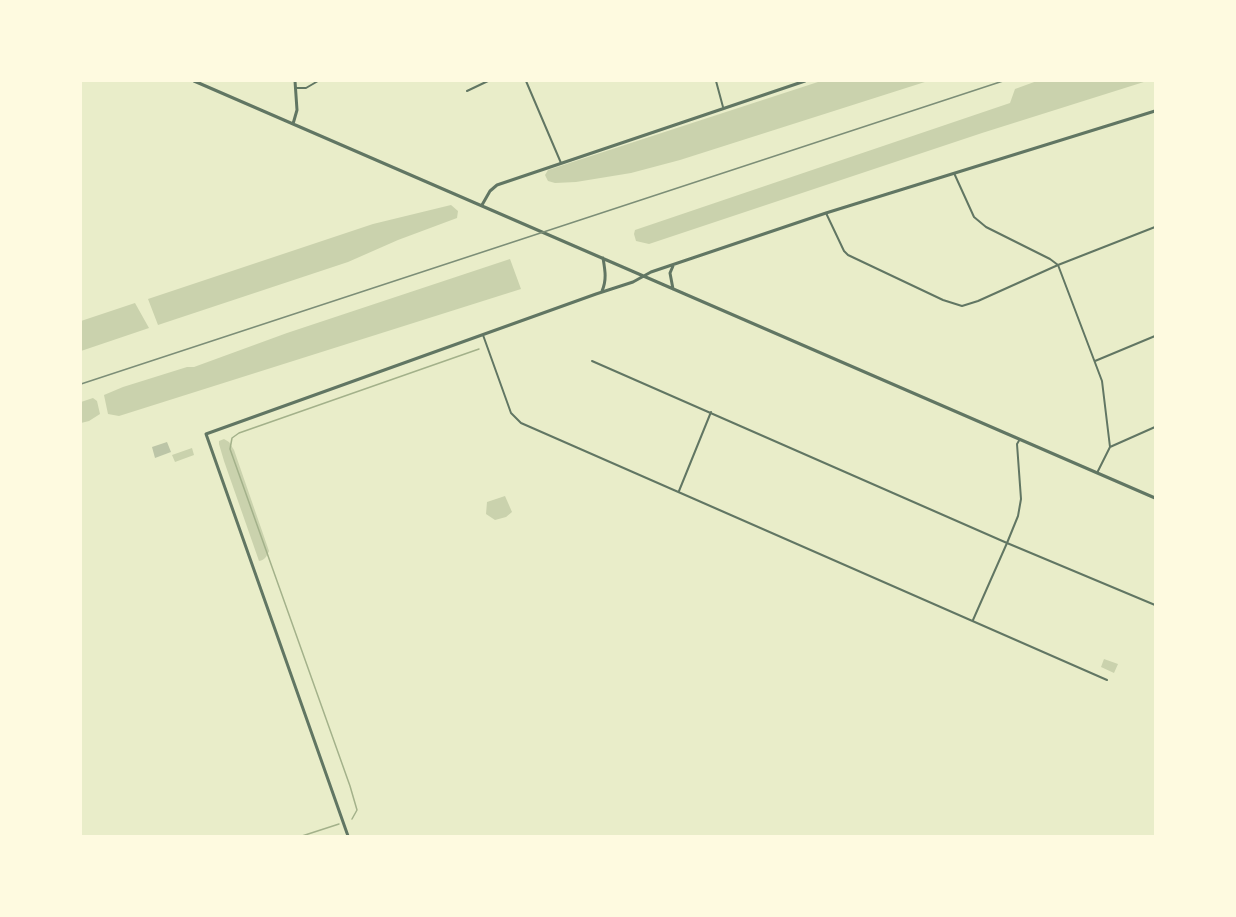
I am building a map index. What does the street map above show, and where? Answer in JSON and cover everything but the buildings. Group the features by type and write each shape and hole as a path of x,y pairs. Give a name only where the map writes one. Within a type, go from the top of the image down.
{"street":[{"path":"194,81 482,204 1155,498"},
{"path":"293,124 297,110 295,81"},
{"path":"296,88 306,88 318,81"},
{"path":"467,91 488,81"},
{"path":"526,81 561,163"},
{"path":"716,81 723,108"},
{"path":"482,204 497,185 805,81"},
{"path":"348,836 206,434 633,282 643,276 826,213 1155,111"},
{"path":"954,173 974,217 986,227 1058,264 1102,381 1110,447 1097,473"},
{"path":"826,213 848,255 943,300 962,306 978,301 1058,264 1155,227"},
{"path":"601,292 606,276 603,258"},
{"path":"672,266 670,273 673,289"},
{"path":"483,336 511,413 521,423 1107,680"},
{"path":"1095,361 1155,336"},
{"path":"592,361 1007,543 1155,605"},
{"path":"679,491 711,412"},
{"path":"1110,447 1155,427"},
{"path":"973,620 1018,516 1021,499 1017,444 1020,439"}],"green space":[{"path":"821,81 928,81 680,160 631,173 555,183 548,181 545,175 548,170"},
{"path":"1037,81 1147,81 982,133 649,244 636,241 635,230 1010,103 1015,89"},
{"path":"451,205 458,211 457,218 348,262 158,325 148,299 373,224"},
{"path":"510,259 521,289 119,416 108,414 104,395 123,387 187,367 194,367 287,333"},
{"path":"135,303 149,328 81,351 81,321"},
{"path":"93,398 97,401 100,414 81,423 81,402"},
{"path":"224,439 234,450 269,551 266,558 259,561 219,444 219,441"},
{"path":"192,448 194,455 175,462 172,455"},
{"path":"505,496 512,512 506,517 495,520 486,514 487,502"},
{"path":"1104,659 1118,664 1114,673 1101,667"}],"waterway":[{"path":"352,819 357,810 350,786 230,449 232,438 239,433 479,349"},
{"path":"302,836 339,824"}],"railway":[{"path":"81,384 1003,81"}]}
